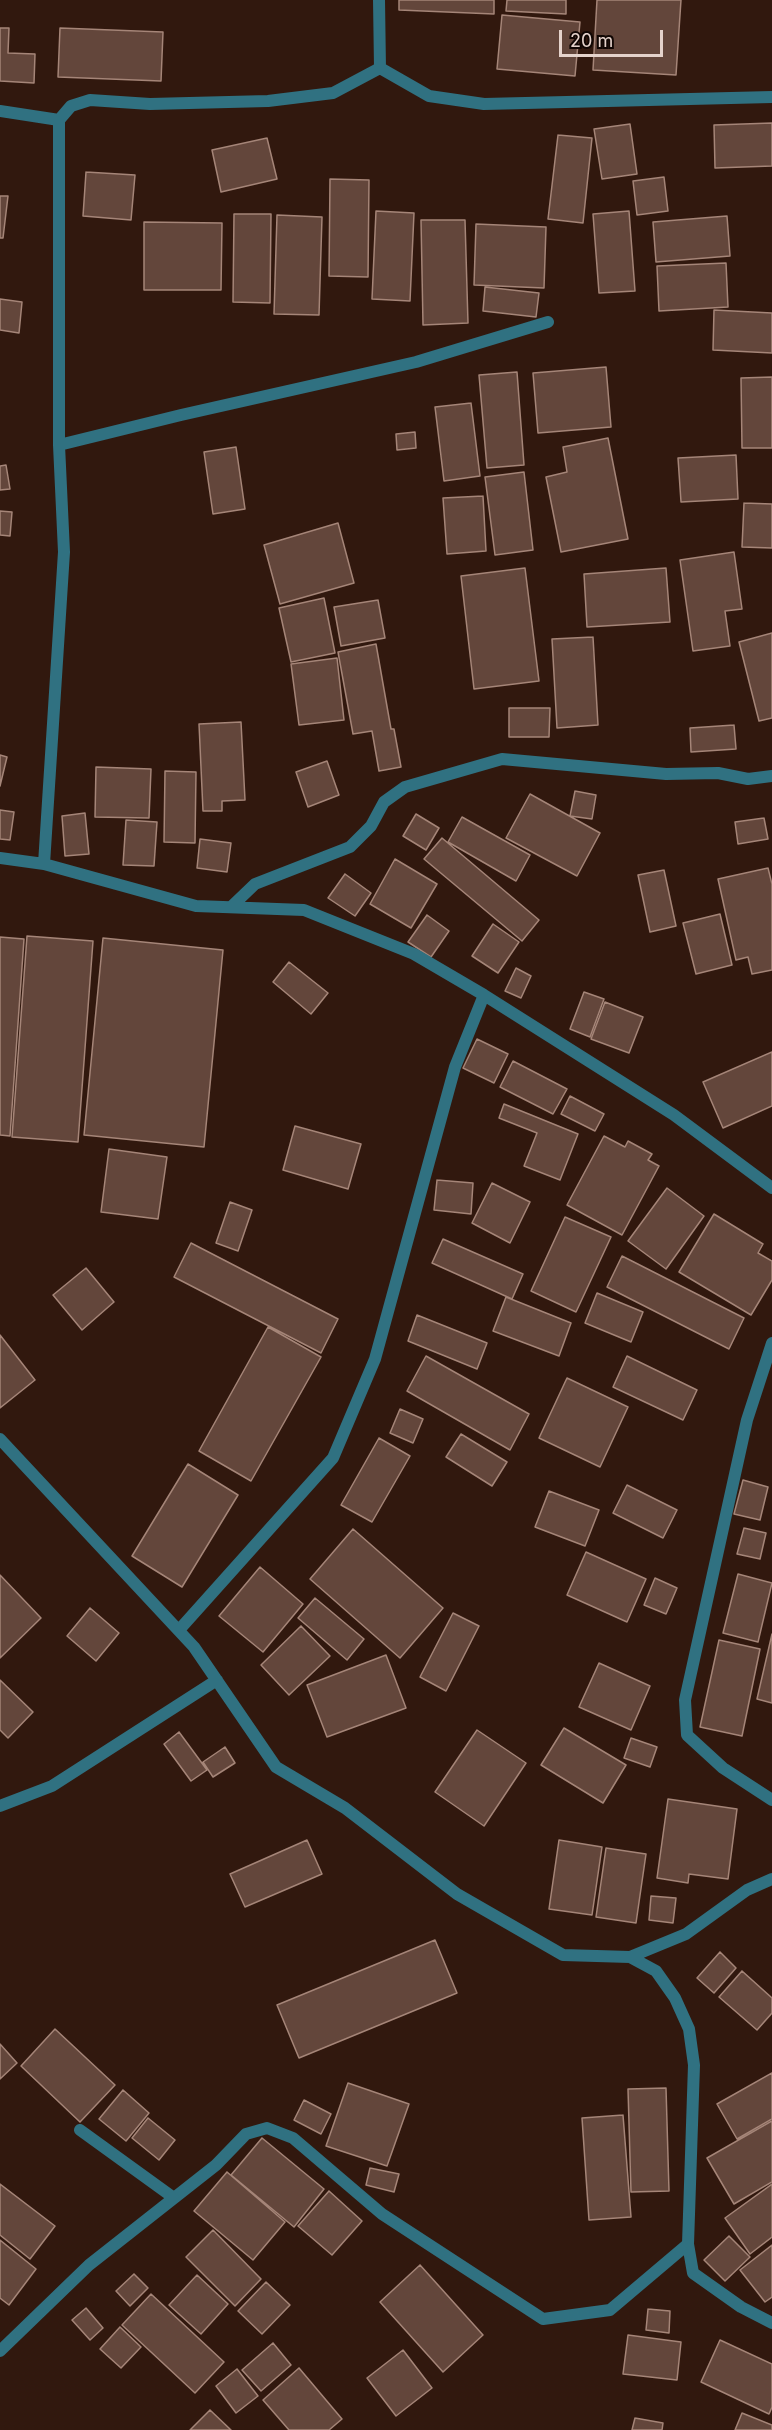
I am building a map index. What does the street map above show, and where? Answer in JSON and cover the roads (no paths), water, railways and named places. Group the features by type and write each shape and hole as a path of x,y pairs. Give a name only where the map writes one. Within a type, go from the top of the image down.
{"street":[{"path":"379,0 380,68"},
{"path":"380,68 429,96 484,104 772,97"},
{"path":"44,864 64,552 59,445 59,120 71,106 90,100 150,104 268,101 333,93 380,68"},
{"path":"0,111 59,120"},
{"path":"59,445 416,362 548,322"},
{"path":"231,907 255,884 350,847 371,826 384,802 405,787 502,759 666,774 718,773 748,779 772,776"},
{"path":"0,858 44,864 196,906 304,909 414,954 484,995 674,1115 772,1188"},
{"path":"179,1630 333,1458 375,1359 455,1067 484,995"},
{"path":"772,1343 747,1420 685,1700 687,1735 723,1768 772,1800"},
{"path":"0,1439 194,1647 276,1767 345,1808 457,1894 563,1955 630,1957 686,1934 747,1890 772,1879"},
{"path":"0,1806 52,1786 217,1680"},
{"path":"630,1957 656,1971 675,1998 689,2030 694,2065 688,2244 693,2273 741,2307 772,2323"},
{"path":"0,2351 89,2265 216,2165 246,2134 267,2128 293,2138 382,2214 543,2319 610,2310 688,2244"},
{"path":"80,2130 174,2198"}]}
